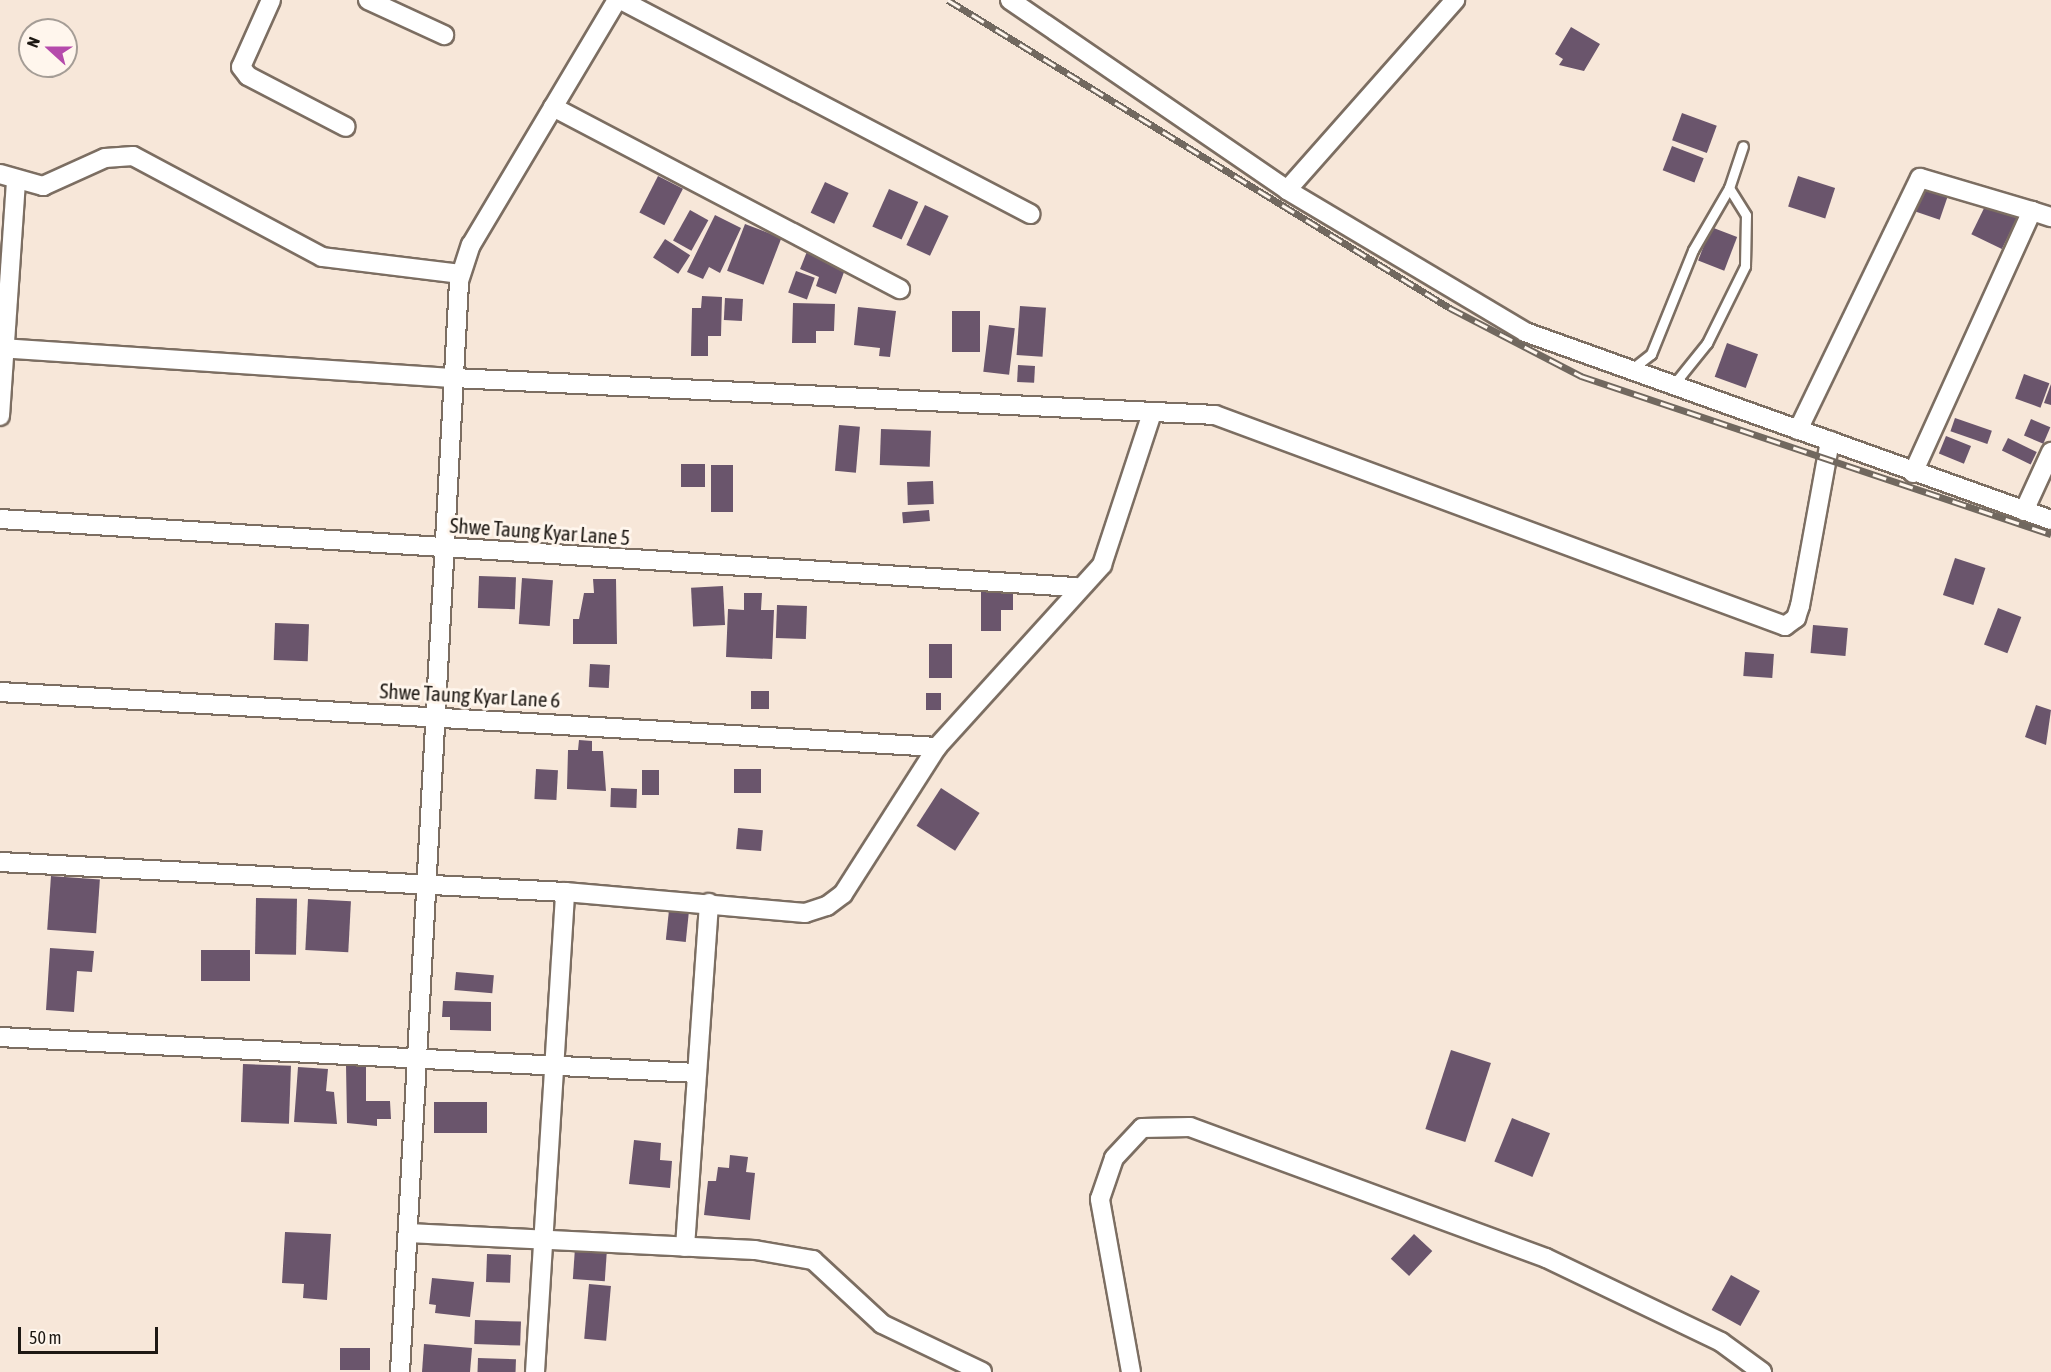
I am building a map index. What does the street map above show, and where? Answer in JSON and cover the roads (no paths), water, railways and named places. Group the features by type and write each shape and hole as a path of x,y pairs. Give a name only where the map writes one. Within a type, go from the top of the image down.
{"street":[{"path":"271,0 241,66 248,76 346,127"},
{"path":"368,0 444,35"},
{"path":"400,1372 460,274 471,245 619,0 1030,213"},
{"path":"1010,0 1287,190 1525,332 1633,368 1913,472 2051,520"},
{"path":"1287,190 1455,0"},
{"path":"553,107 900,289"},
{"path":"0,416 8,177 43,186 105,158 133,156 322,257 460,274"},
{"path":"1798,430 1920,178 2051,217"},
{"path":"1913,472 2032,211"},
{"path":"2,348 454,378 1215,416 1785,626 1796,618 1800,606 1830,441"},
{"path":"0,862 566,892 804,913 827,906 843,894 938,747 1076,587 1102,565 1152,413"},
{"path":"2024,511 2051,452"},
{"name":"Shwe Taung Kyar Lane 5","path":"0,519 1076,587"},
{"name":"Shwe Taung Kyar Lane 6","path":"0,692 938,747"},
{"path":"535,1372 546,1240 566,892"},
{"path":"685,1247 709,903"},
{"path":"0,1037 697,1073"},
{"path":"1131,1372 1100,1199 1114,1158 1142,1128 1190,1127 1546,1258 1721,1342 1762,1372"},
{"path":"408,1233 685,1247 813,1260 882,1324 982,1372"}],"lane":[{"path":"1633,368 1651,354 1693,250 1730,188 1743,146"},
{"path":"1674,384 1707,343 1745,266 1746,215 1730,188"}],"railway":[{"path":"948,0 1450,308 1581,376 2051,534"}]}
